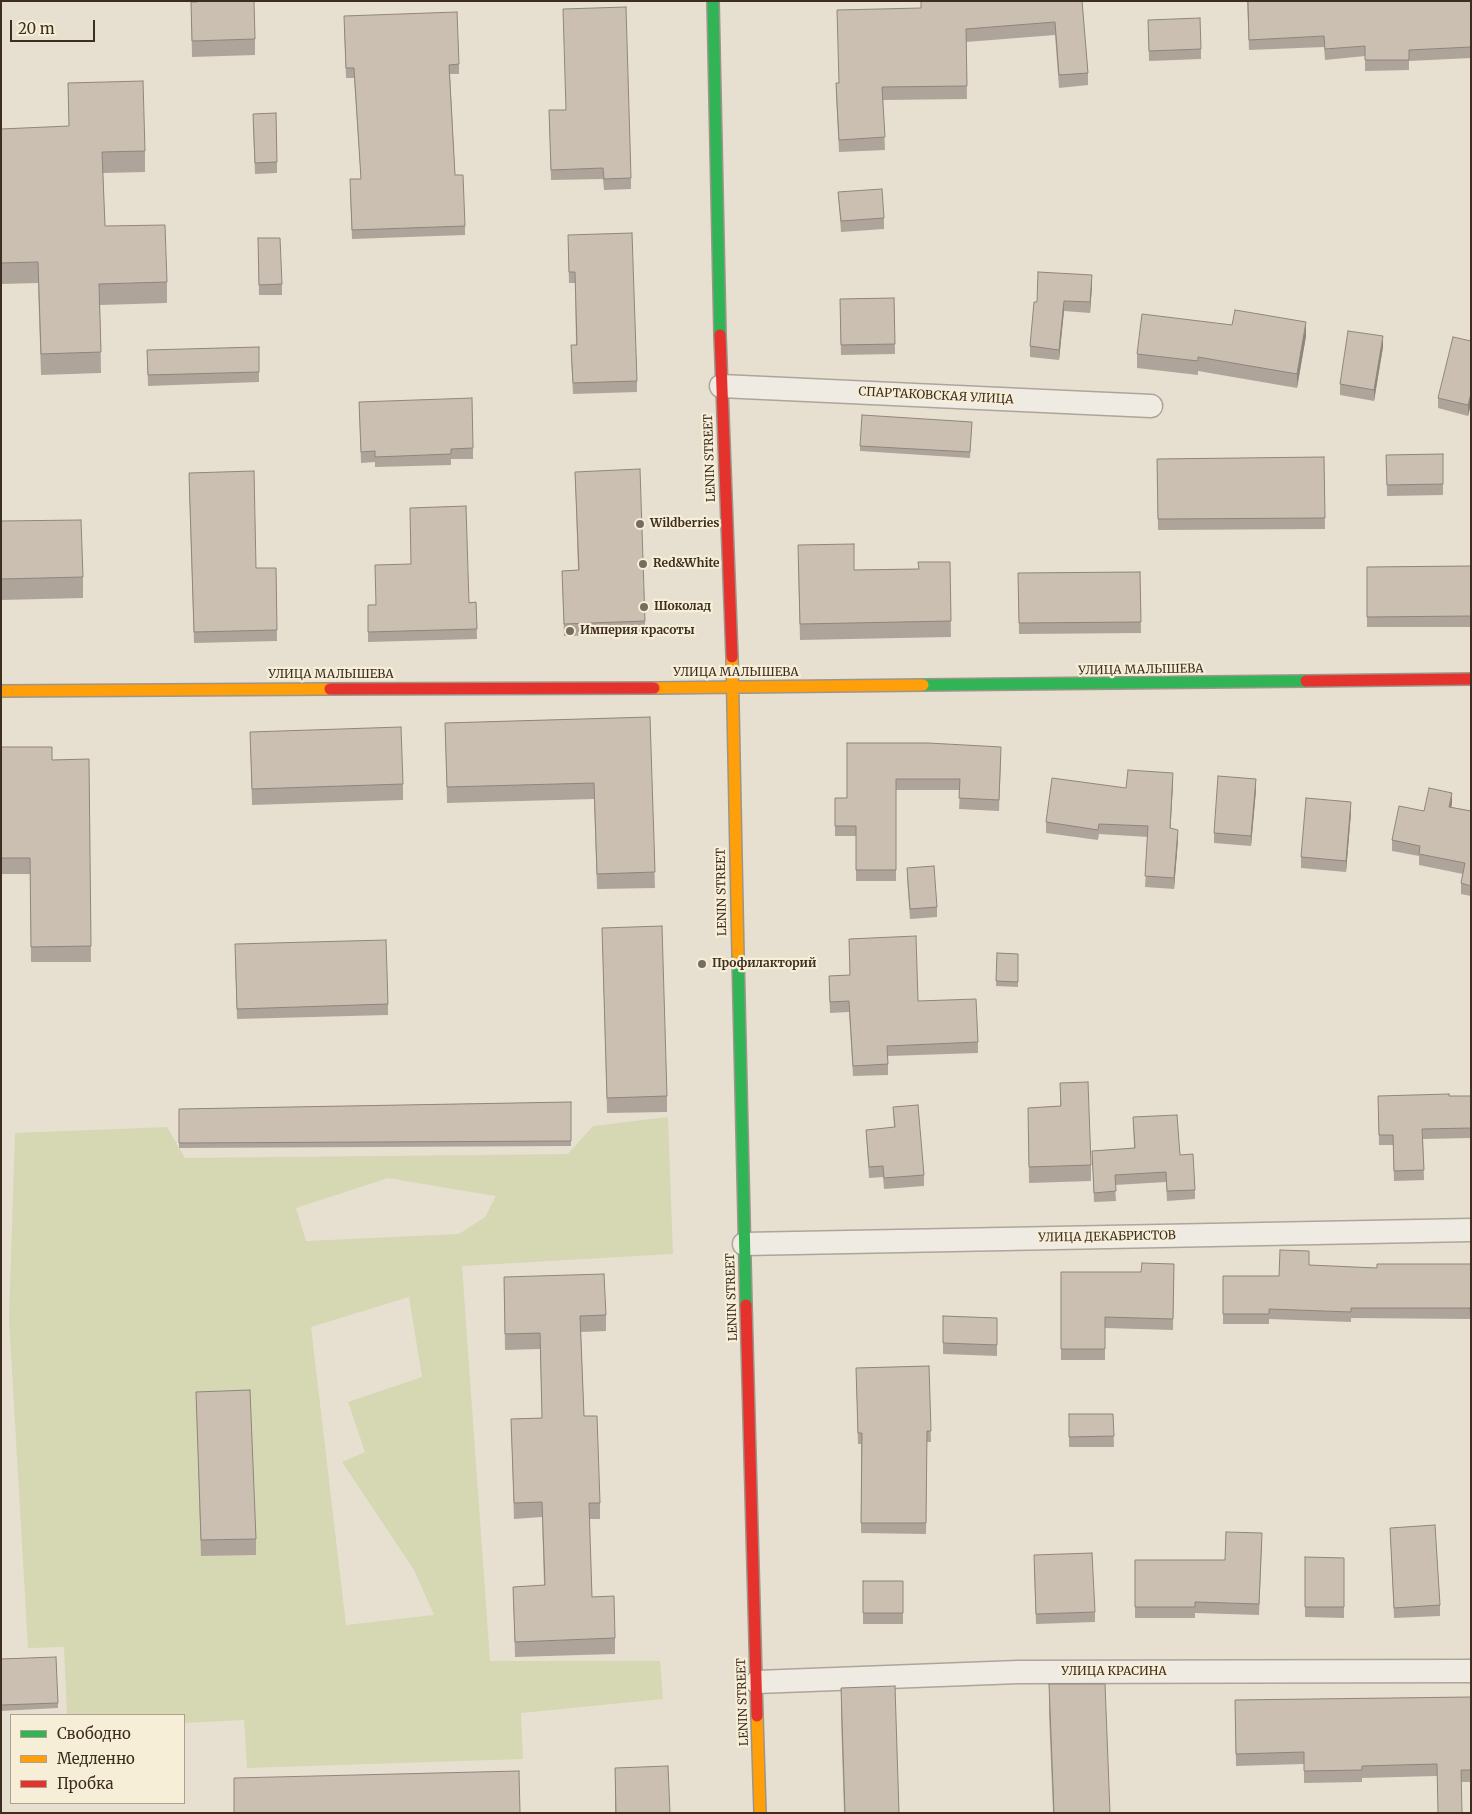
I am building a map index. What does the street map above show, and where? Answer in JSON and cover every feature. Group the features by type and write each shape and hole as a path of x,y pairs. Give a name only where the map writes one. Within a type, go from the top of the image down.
{"main road":[{"name":"LENIN STREET","path":"714,1 720,386 733,686 744,1244 760,1813"},
{"name":"УЛИЦА МАЛЫШЕВА","path":"1,691 1471,679"}],"street":[{"name":"СПАРТАКОВСКАЯ УЛИЦА","path":"720,386 1151,406"},
{"name":"УЛИЦА ДЕКАБРИСТОВ","path":"744,1244 1471,1230"},
{"name":"УЛИЦА КРАСИНА","path":"757,1682 1018,1672 1471,1671"}],"green space":[{"path":"668,1117 673,1254 462,1266 490,1661 660,1661 663,1699 521,1713 523,1759 247,1768 244,1720 185,1723 185,1714 67,1714 64,1647 28,1648 9,1319 15,1133 167,1127 185,1158 568,1154 593,1126","holes":["388,1178 495,1196 485,1217 459,1234 306,1241 296,1208","409,1297 422,1377 348,1402 365,1452 342,1462 414,1570 434,1615 346,1625 311,1327"]}],"building":[{"path":"254,1 255,39 192,41 191,2"},
{"path":"921,1 1082,1 1088,73 1059,75 1055,22 966,29 967,86 882,87 885,137 839,140 836,83 839,83 837,10 921,8"},
{"path":"1248,1 1471,1 1471,47 1409,50 1409,60 1365,60 1365,46 1325,49 1324,36 1249,40"},
{"path":"626,7 631,178 604,179 603,168 551,170 549,110 566,110 563,9"},
{"path":"457,12 459,64 449,65 455,175 463,175 465,226 352,230 350,179 361,179 354,68 346,68 344,16"},
{"path":"1200,18 1201,49 1149,51 1148,20"},
{"path":"143,81 145,151 102,152 105,226 165,225 167,282 99,284 101,352 41,354 38,262 1,263 1,129 69,126 68,83"},
{"path":"276,113 277,162 255,163 253,114"},
{"path":"882,189 884,218 841,221 838,192"},
{"path":"632,233 637,381 573,383 571,345 577,345 575,272 569,272 568,235"},
{"path":"258,238 280,238 282,284 259,285"},
{"path":"1038,272 1092,275 1090,302 1064,301 1059,350 1030,346 1034,302 1037,302"},
{"path":"894,298 895,344 841,345 840,299"},
{"path":"1235,310 1306,322 1297,374 1198,357 1198,361 1137,354 1142,314 1232,325"},
{"path":"1348,331 1383,336 1374,390 1340,384"},
{"path":"1453,337 1471,341 1471,394 1468,405 1438,398"},
{"path":"259,347 259,372 148,375 147,350"},
{"path":"472,398 473,448 451,449 451,454 375,457 375,451 361,452 359,402"},
{"path":"862,415 972,422 970,452 860,446"},
{"path":"1443,454 1443,484 1387,485 1386,455"},
{"path":"1324,457 1325,518 1158,519 1157,459"},
{"path":"640,469 645,621 564,624 562,571 579,570 575,472"},
{"path":"254,471 256,568 276,568 277,630 194,632 189,473"},
{"path":"466,506 469,603 476,602 477,629 368,632 368,605 376,605 375,565 411,564 410,508"},
{"path":"81,520 83,577 1,579 1,521"},
{"path":"854,544 854,570 919,569 918,562 950,562 951,621 800,624 798,545"},
{"path":"1471,566 1471,616 1367,617 1367,567"},
{"path":"1140,572 1141,622 1019,623 1018,573"},
{"path":"650,717 655,872 597,874 594,783 447,787 445,723"},
{"path":"401,727 403,784 252,789 250,732"},
{"path":"847,743 928,743 1001,747 999,800 959,798 960,779 896,779 896,870 856,870 856,826 835,826 835,798 847,798"},
{"path":"1,747 52,747 52,760 89,759 91,946 31,947 30,858 1,858"},
{"path":"1128,770 1173,773 1170,828 1178,830 1174,878 1145,876 1148,826 1099,824 1098,830 1046,822 1052,778 1126,788"},
{"path":"1218,776 1256,779 1251,836 1214,833"},
{"path":"1429,788 1452,793 1449,807 1471,811 1471,886 1461,883 1465,863 1419,854 1420,846 1392,840 1399,806 1424,811"},
{"path":"1306,798 1351,802 1346,861 1301,857"},
{"path":"934,866 937,907 910,909 907,868"},
{"path":"662,926 667,1096 607,1098 602,928"},
{"path":"916,936 918,1001 976,999 978,1042 887,1046 888,1064 853,1066 849,1001 830,1002 829,976 850,975 849,939"},
{"path":"386,940 388,1004 237,1009 235,944"},
{"path":"997,953 1018,954 1018,982 996,981"},
{"path":"1088,1082 1091,1165 1029,1167 1028,1108 1061,1106 1060,1083"},
{"path":"1449,1094 1449,1096 1471,1096 1471,1128 1422,1129 1424,1170 1394,1171 1393,1135 1379,1135 1378,1096"},
{"path":"571,1102 571,1141 179,1143 179,1109"},
{"path":"918,1105 924,1175 884,1178 883,1166 869,1167 866,1130 895,1127 893,1107"},
{"path":"1177,1115 1180,1155 1193,1154 1195,1190 1167,1191 1166,1172 1115,1175 1116,1191 1094,1193 1092,1151 1135,1148 1133,1117"},
{"path":"1280,1250 1309,1251 1309,1265 1377,1268 1377,1264 1471,1264 1471,1322 1470,1308 1351,1308 1351,1312 1269,1309 1269,1314 1223,1314 1223,1276 1279,1276"},
{"path":"1142,1263 1174,1264 1173,1319 1105,1317 1105,1349 1061,1349 1061,1272 1141,1272"},
{"path":"604,1274 606,1315 580,1316 584,1416 597,1416 600,1503 589,1503 592,1597 614,1596 615,1638 515,1642 513,1587 545,1585 542,1502 514,1503 511,1419 542,1418 540,1333 505,1334 504,1277"},
{"path":"943,1316 997,1318 997,1345 943,1343"},
{"path":"929,1366 931,1431 927,1431 926,1523 861,1523 862,1433 858,1433 856,1368"},
{"path":"250,1390 256,1539 201,1540 196,1392"},
{"path":"1069,1414 1113,1414 1114,1436 1069,1437"},
{"path":"1435,1525 1440,1605 1394,1608 1390,1528"},
{"path":"1226,1532 1262,1533 1259,1604 1195,1602 1195,1607 1135,1607 1135,1560 1225,1560"},
{"path":"1092,1553 1095,1612 1036,1614 1034,1555"},
{"path":"1305,1557 1344,1558 1344,1607 1305,1607"},
{"path":"863,1581 903,1581 903,1613 863,1613"},
{"path":"56,1657 58,1703 1,1705 1,1659"},
{"path":"1049,1684 1105,1684 1110,1813 1054,1813"},
{"path":"895,1686 899,1813 845,1813 841,1688"},
{"path":"1471,1697 1471,1770 1461,1770 1462,1813 1438,1813 1437,1764 1362,1766 1362,1770 1304,1771 1304,1752 1236,1754 1235,1700"},
{"path":"668,1766 670,1813 616,1813 615,1768"},
{"path":"519,1771 520,1813 234,1813 234,1778"}],"traffic: fast":[{"path":"713,1 720,335"},
{"path":"923,685 1306,681"},
{"path":"738,956 746,1305"}],"traffic: slow":[{"path":"732,657 738,956"},
{"path":"654,688 923,685"},
{"path":"1,691 330,689"},
{"path":"757,1716 760,1813"}],"traffic: jam":[{"path":"720,335 732,657"},
{"path":"1306,681 1471,679"},
{"path":"330,689 654,688"},
{"path":"746,1305 757,1716"}],"place":[{"name":"Wildberries","path":"640,524"},
{"name":"Red&White","path":"643,564"},
{"name":"Шоколад","path":"644,607"},
{"name":"Империя красоты","path":"570,631"},
{"name":"Профилакторий","path":"702,964"}]}
